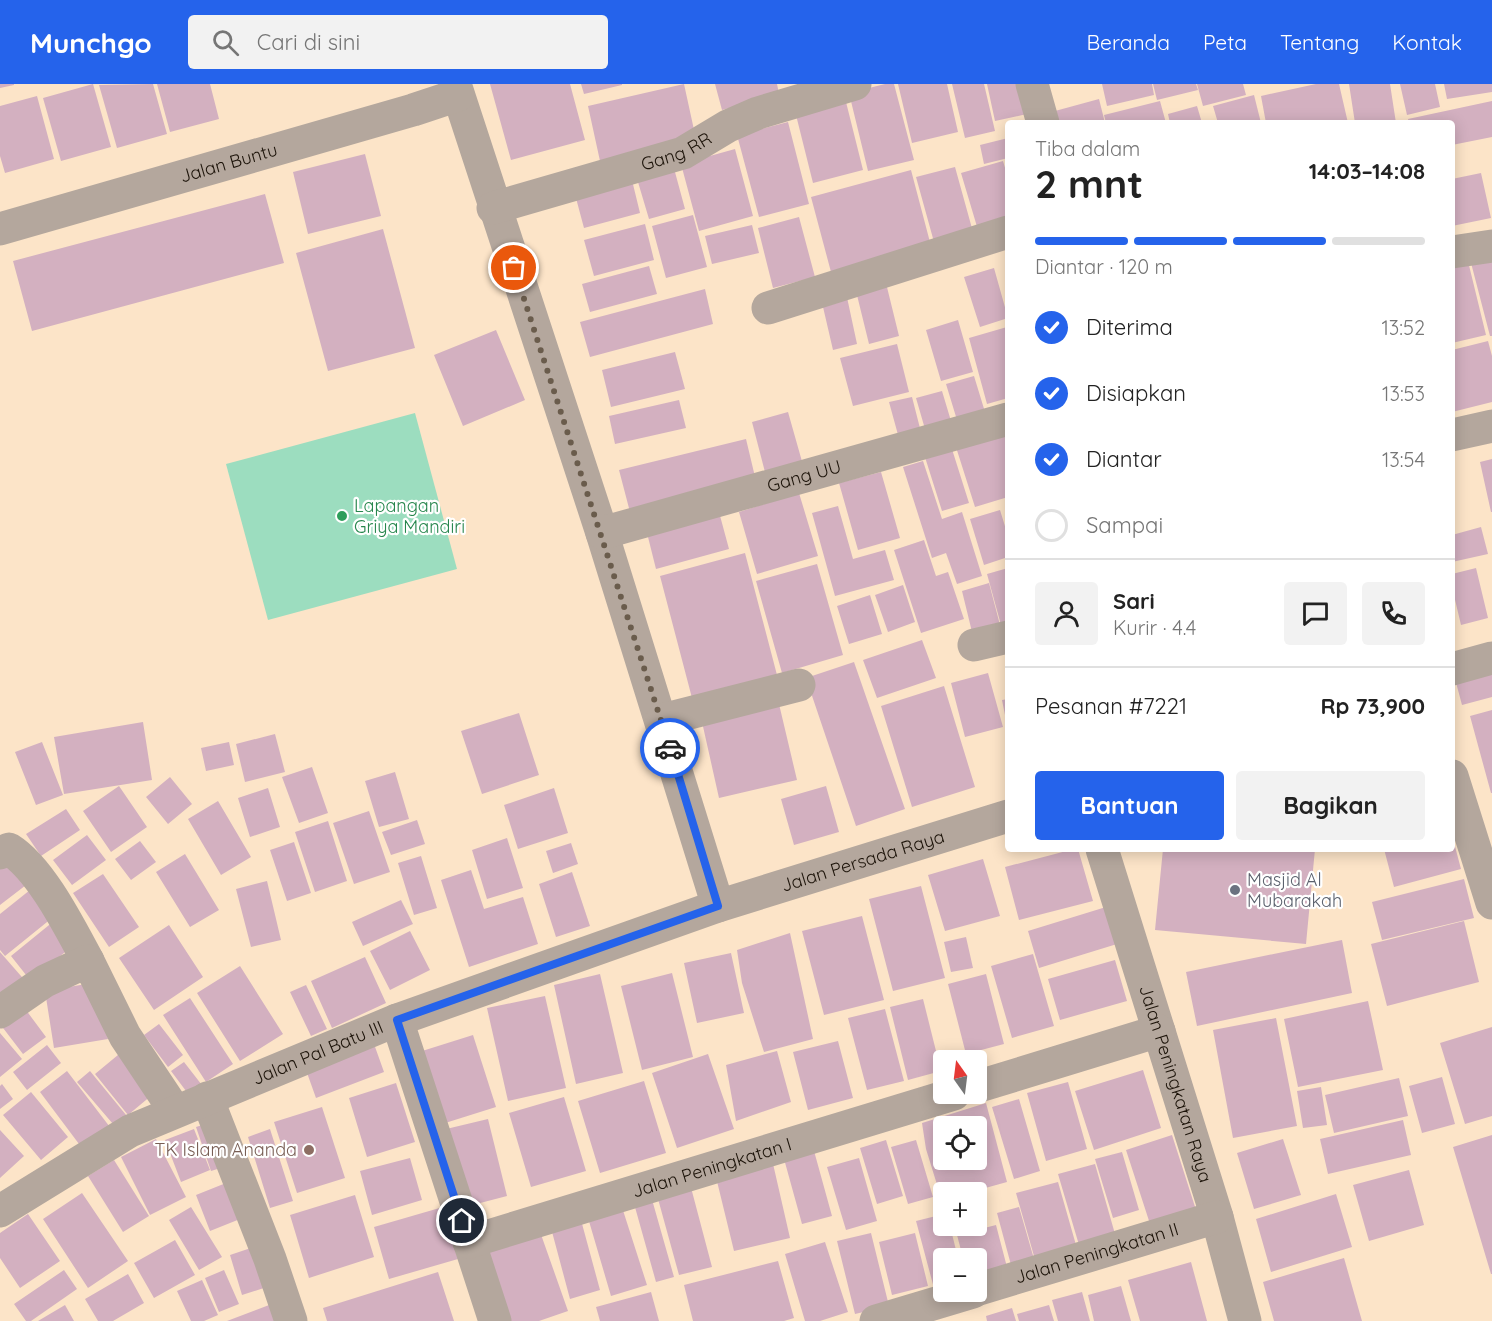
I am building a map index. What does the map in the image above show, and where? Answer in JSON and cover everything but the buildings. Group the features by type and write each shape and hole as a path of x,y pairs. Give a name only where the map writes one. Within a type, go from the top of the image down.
{"street":[{"name":"Gang RR","path":"493,208 683,153 709,136 758,113 855,84"},
{"path":"1032,84 1042,120"},
{"path":"456,89 662,720 718,906"},
{"name":"Jalan Buntu","path":"0,229 413,110 456,89"},
{"path":"768,308 1005,233"},
{"path":"1455,252 1492,246"},
{"name":"Gang UU","path":"602,533 1005,419"},
{"path":"1455,434 1492,426"},
{"path":"974,645 1005,638"},
{"path":"1455,668 1492,658"},
{"path":"662,720 799,685"},
{"path":"1455,786 1492,903"},
{"name":"Jalan Persada Raya","path":"718,906 1005,817"},
{"path":"3,846 20,856 64,915 125,1036 175,1111"},
{"name":"Jalan Peningkatan Raya","path":"1103,852 1217,1217 1245,1321"},
{"name":"Jalan Pal Batu III","path":"0,1211 130,1131 175,1111 397,1020 718,906"},
{"path":"0,1012 45,981 88,961"},
{"path":"397,1020 495,1321"},
{"path":"987,1084 1159,1031"},
{"path":"207,1098 270,1259 291,1321"},
{"name":"Jalan Peningkatan I","path":"469,1242 933,1100"},
{"name":"Jalan Peningkatan II","path":"987,1287 1217,1217"},
{"name":"Jalan Peningkatan II","path":"876,1321 939,1302"}],"green space":[{"name":"Lapangan Griya Mandiri","path":"415,413 457,569 268,620 226,464"}],"way so far":[{"path":"514,268 577,456 670,748"}],"place":[{"name":"Lapangan Griya Mandiri","path":"342,516"},
{"name":"Masjid Al Mubarakah","path":"1235,890"},
{"name":"TK Islam Ananda","path":"309,1150"}],"route":[{"path":"462,1221 397,1020 718,906 670,748"}]}
